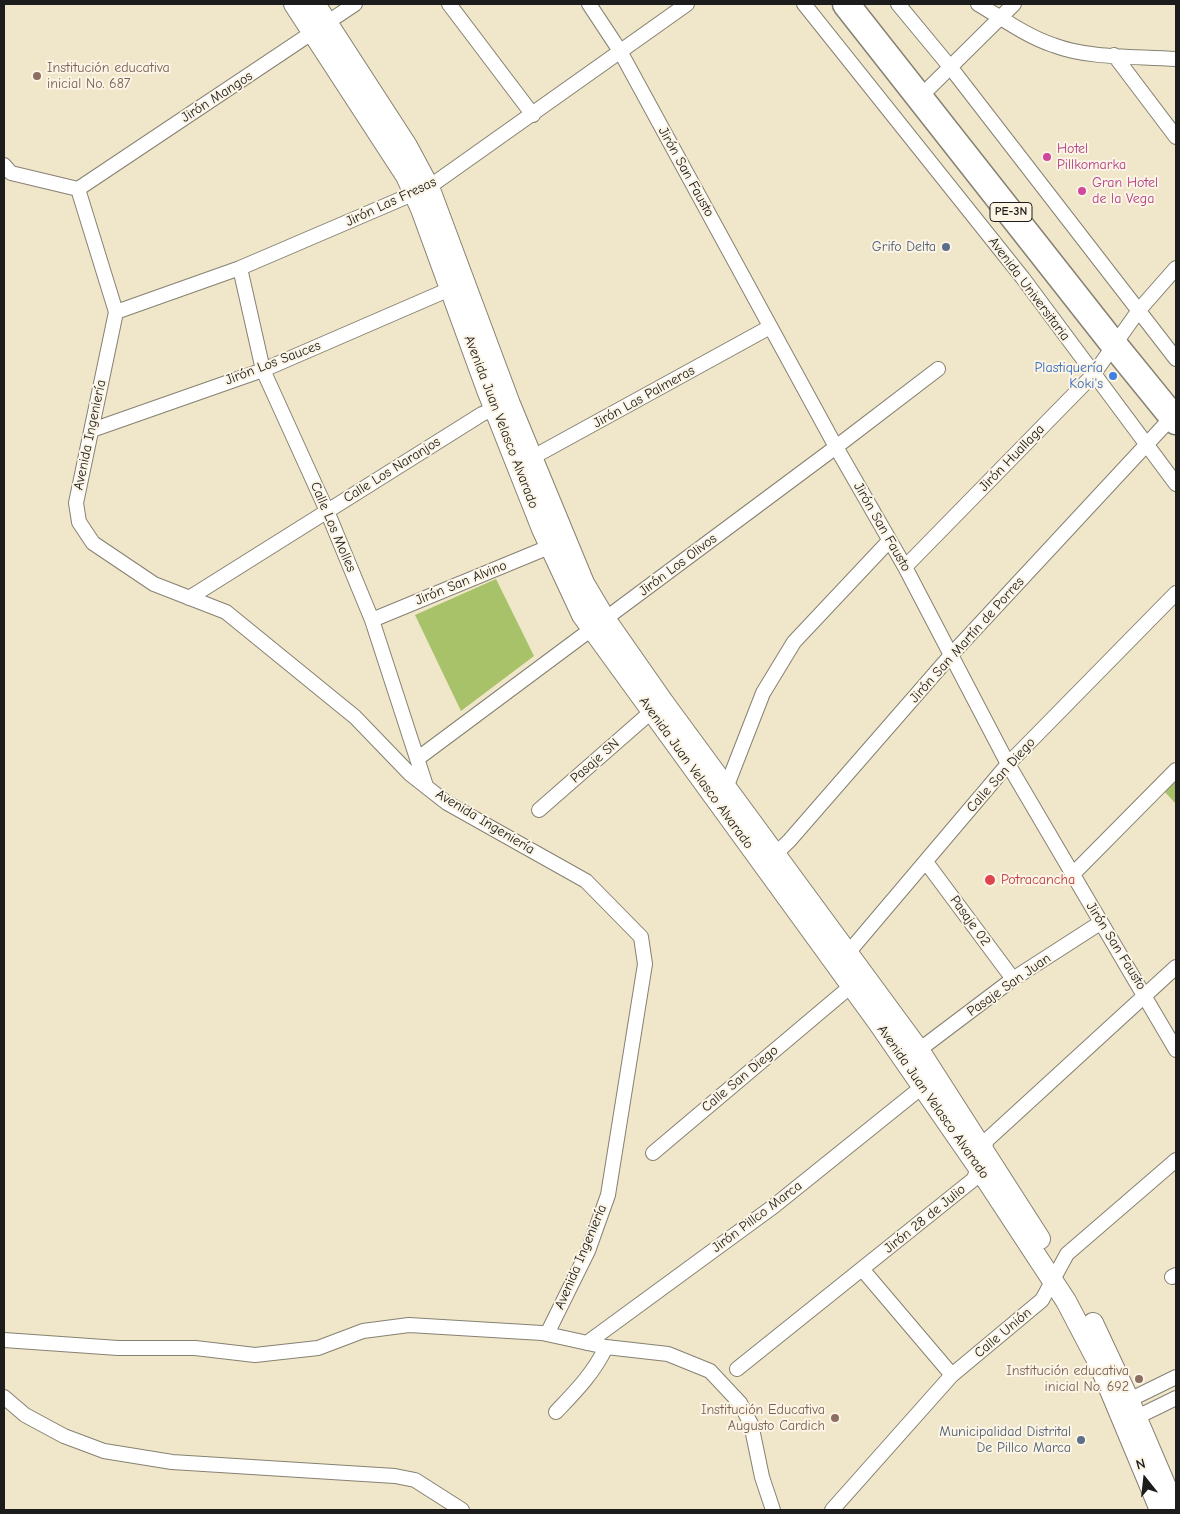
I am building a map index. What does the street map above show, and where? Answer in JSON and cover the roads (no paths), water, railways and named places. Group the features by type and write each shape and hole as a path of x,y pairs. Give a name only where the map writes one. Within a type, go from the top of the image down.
{"highway":[{"name":"PE-3N","path":"846,4 1115,346 1175,418"}],"street":[{"name":"Avenida Juan Velasco Alvarado","path":"294,4 321,28 407,146 422,190 450,289 495,409 525,462 584,583 599,625 652,712 769,860 842,960 919,1050 981,1158 1056,1276 1082,1303 1108,1352 1160,1510"},
{"name":"Avenida Juan Velasco Alvarado","path":"315,4 321,28"},
{"name":"Jirón Mangos","path":"78,189 355,4"},
{"path":"449,4 533,115"},
{"name":"Jirón San Fausto","path":"589,4 620,52 836,447 905,568 1008,764 1100,923 1146,994 1176,1050"},
{"name":"Jirón Las Fresas","path":"116,312 240,268 422,190 533,115 687,4"},
{"name":"Avenida Universitaria","path":"804,4 1022,277 1093,375 1176,484"},
{"path":"898,4 951,68 1176,359"},
{"path":"978,4 1054,46 1087,53 1176,59"},
{"path":"920,97 1014,4"},
{"path":"1114,55 1176,137"},
{"path":"6,173 78,189"},
{"name":"Avenida Ingeniería","path":"78,189 116,312 77,496 79,522 94,543 154,584 226,612 355,717 410,774 447,803 586,881 641,937 646,964 608,1195 588,1251 547,1334"},
{"name":"Avenida Juan Velasco Alvarado","path":"422,190 510,404 549,547 571,596 599,625 726,788 769,860"},
{"name":"Calle Los Molles","path":"240,268 263,370 372,620 426,786"},
{"name":"Jirón Huallaga","path":"905,568 1093,375 1139,310 1176,268"},
{"name":"Jirón Los Sauces","path":"92,430 263,370 450,289"},
{"name":"Jirón Las Palmeras","path":"525,462 770,327"},
{"name":"Jirón Los Olivos","path":"417,758 599,625 938,369"},
{"name":"Calle Los Naranjos","path":"190,598 482,414 495,409"},
{"name":"Jirón San Martín de Porres","path":"769,860 951,655 1146,445 1175,418"},
{"path":"726,788 763,693 794,642 889,541"},
{"name":"Jirón San Alvino","path":"372,620 549,547"},
{"name":"Calle San Diego","path":"842,960 1008,764 1176,593"},
{"name":"Pasaje SN","path":"539,810 652,712"},
{"path":"1072,875 1176,770"},
{"name":"Pasaje 02","path":"926,862 1013,979"},
{"name":"Pasaje San Juan","path":"919,1050 1013,979 1100,923"},
{"name":"Avenida Juan Velasco Alvarado","path":"842,960 851,986 922,1087 981,1158"},
{"name":"Jirón 28 de Julio","path":"738,1369 974,1179 987,1140 1176,967"},
{"name":"Calle San Diego","path":"652,1153 851,986"},
{"name":"Jirón Pillco Marca","path":"587,1343 774,1206 922,1087"},
{"name":"Calle Unión","path":"832,1510 952,1375 1042,1300 1067,1254 1176,1160"},
{"path":"862,1269 952,1375"},
{"path":"4,1340 118,1348 195,1348 254,1355 318,1348 363,1332 409,1325 547,1334 606,1347 668,1354 710,1371 740,1404 751,1424 762,1477 773,1510"},
{"path":"556,1412 599,1363 606,1347"},
{"path":"1127,1412 1176,1377"},
{"path":"4,1397 25,1415 64,1436 104,1451 172,1462 395,1476 415,1480 462,1510"},
{"path":"1127,1412 1176,1398"},
{"name":"Avenida Juan Velasco Alvarado","path":"1127,1412 1176,1510"}],"place":[{"name":"Institución educativa inicial No. 687","path":"37,76"},
{"name":"Hotel Pillkomarka","path":"1047,157"},
{"name":"Gran Hotel de la Vega","path":"1082,191"},
{"name":"Grifo Delta","path":"946,247"},
{"name":"Plastiquería Koki's","path":"1113,376"},
{"name":"Potracancha","path":"990,880"},
{"name":"Institución educativa inicial No. 692","path":"1139,1379"},
{"name":"Institución Educativa Augusto Cardich","path":"835,1418"},
{"name":"Municipalidad Distrital De Pillco Marca","path":"1081,1440"}]}
